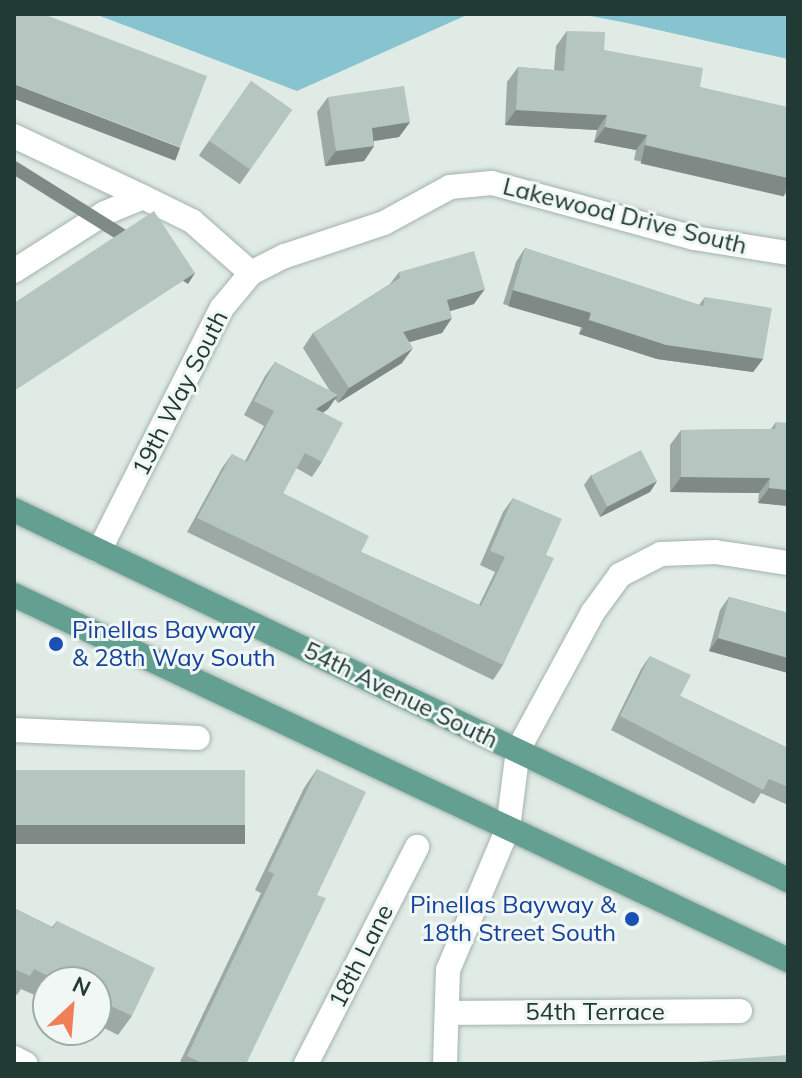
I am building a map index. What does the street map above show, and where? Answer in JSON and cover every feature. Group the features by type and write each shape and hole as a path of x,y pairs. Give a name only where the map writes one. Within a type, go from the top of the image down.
{"main road":[{"name":"54th Avenue South","path":"14,510 788,880"},
{"path":"14,595 788,960"}],"street":[{"path":"14,136 192,221 251,273"},
{"name":"Lakewood Drive South","path":"285,256 384,223 450,187 492,183 694,238 788,253"},
{"path":"14,271 105,213 143,197"},
{"name":"19th Way South","path":"99,551 222,308 251,273 285,256"},
{"path":"445,1064 448,970 508,828 518,750 593,612 620,575 661,554 715,552 788,563"},
{"path":"14,730 198,738"},
{"name":"18th Lane","path":"306,1064 417,847"},
{"name":"54th Terrace","path":"449,1013 740,1011"},
{"path":"14,1058 26,1064"}],"water":[{"path":"95,14 469,14 297,91"},
{"path":"580,14 788,14 788,59 627,23"}],"building":[{"path":"14,14 43,14 207,76 180,147 14,84"},
{"path":"567,31 605,32 604,50 703,68 700,87 788,107 788,178 645,145 647,135 605,127 607,115 516,110 518,67 564,71"},
{"path":"251,81 292,110 250,169 209,141"},
{"path":"404,86 410,122 372,128 374,146 336,151 328,97"},
{"path":"154,211 195,273 14,391 14,303"},
{"path":"525,248 703,306 705,297 772,308 763,359 666,345 589,320 591,313 513,290"},
{"path":"474,251 485,289 447,300 452,318 403,332 413,348 349,388 313,333 400,278 399,272"},
{"path":"275,362 338,395 316,409 343,423 322,462 305,453 283,493 369,536 361,552 481,606 505,557 490,551 513,498 562,519 546,555 554,558 503,665 197,518 232,454 247,462 274,411 254,401"},
{"path":"776,422 788,423 788,490 769,488 770,478 681,477 681,430 775,429"},
{"path":"641,450 657,481 607,507 591,475"},
{"path":"729,597 788,613 788,658 718,638"},
{"path":"650,656 691,675 680,696 788,748 788,787 769,779 763,790 620,716"},
{"path":"317,769 366,792 317,895 326,898 246,1064 204,1064 187,1056 274,874 268,871"},
{"path":"14,770 245,770 245,825 14,825"},
{"path":"14,908 53,928 57,921 155,968 132,1016 112,1007 112,966 32,966 30,976 14,969"},
{"path":"788,1055 788,1064 669,1064"}],"place":[{"name":"Pinellas Bayway & 28th Way South","path":"56,644"},
{"name":"Pinellas Bayway & 18th Street South","path":"632,919"}]}
